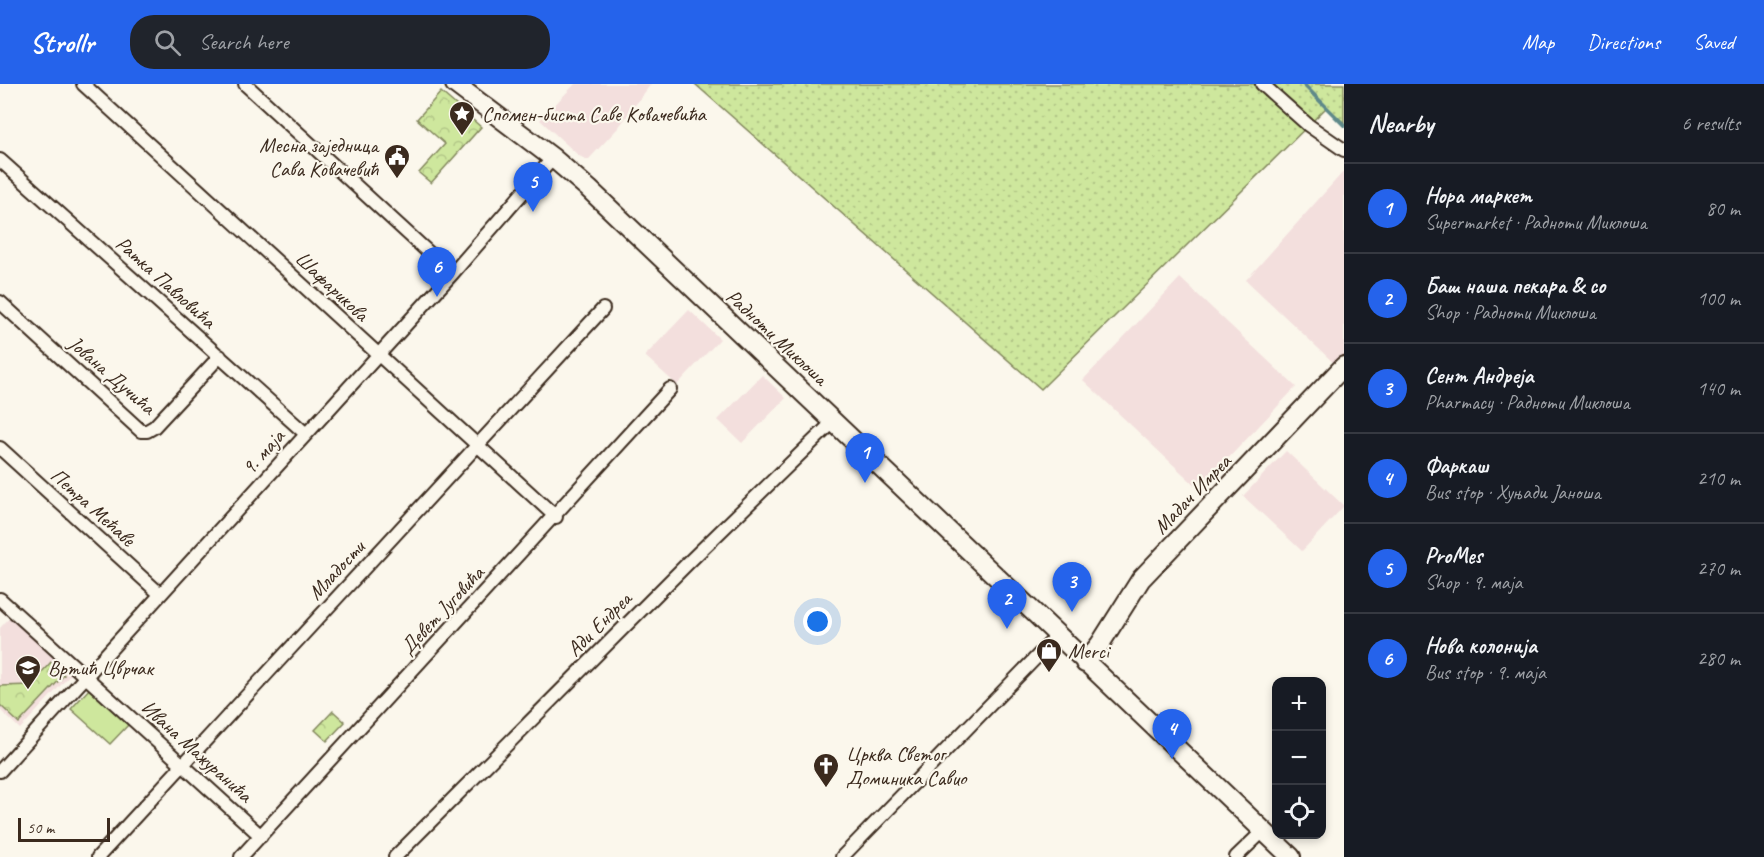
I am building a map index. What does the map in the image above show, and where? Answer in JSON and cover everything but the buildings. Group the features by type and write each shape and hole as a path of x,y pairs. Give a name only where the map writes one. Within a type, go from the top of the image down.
{"street":[{"name":"Шафарикова","path":"83,84 556,517"},
{"path":"245,84 452,274"},
{"name":"Радноти Миклоша","path":"455,84 553,158 834,421 1085,663 1291,857"},
{"path":"1262,84 1308,125 1344,150"},
{"name":"9. маја","path":"0,771 452,274 553,158"},
{"name":"Ратка Павловића","path":"0,160 306,434"},
{"name":"Јована Дучића","path":"0,302 141,431 154,427 220,356"},
{"name":"Младости","path":"98,857 603,309"},
{"name":"Мадач Имреа","path":"1085,663 1104,639 1141,579 1344,366"},
{"name":"Девет Југовића","path":"241,857 556,517 670,388"},
{"name":"Ади Ендреа","path":"394,857 687,564 834,421"},
{"name":"Петра Мећаве","path":"0,448 160,594"},
{"name":"Ивана Мажуранића","path":"0,599 261,836"},
{"path":"842,857 1057,636"},
{"path":"1236,857 1263,831"}],"shaded area":[{"path":"575,84 651,84 618,128 588,160 579,156 540,120"},
{"path":"1344,171 1344,359 1337,366 1246,280"},
{"path":"1180,278 1296,387 1199,489 1083,380"},
{"path":"689,310 720,339 677,385 645,356"},
{"path":"762,375 786,398 742,443 718,420"},
{"path":"1286,451 1344,506 1302,551 1243,496"},
{"name":"Вртић Цврчак","path":"12,615 74,671 20,729 0,710 0,628"}],"green space":[{"path":"695,84 1344,84 1344,123 1327,107 1041,389"},
{"path":"441,92 481,127 431,183 419,173 445,144 417,119"},
{"path":"51,662 64,675 19,723 0,705 0,686 30,685"},
{"path":"90,688 130,723 110,744 71,709"},
{"path":"333,711 345,722 327,741 315,730"}],"waterway":[{"path":"1303,84 1344,125"}],"place":[{"name":"Спомен-биста Саве Ковачевића","path":"462,137"},
{"name":"Месна заједница Сава Ковачевић","path":"397,180"},
{"name":"ProMes","path":"533,212"},
{"name":"Нова колонија","path":"437,297"},
{"name":"Нора маркет","path":"865,483"},
{"name":"Сент Андреја","path":"1072,612"},
{"name":"Баш наша пекара & co","path":"1007,629"},
{"name":"Merci","path":"1049,674"},
{"name":"Вртић Цврчак","path":"28,691"},
{"name":"Фаркаш","path":"1172,759"},
{"name":"Црква Светог Доминика Савио","path":"826,789"}]}
